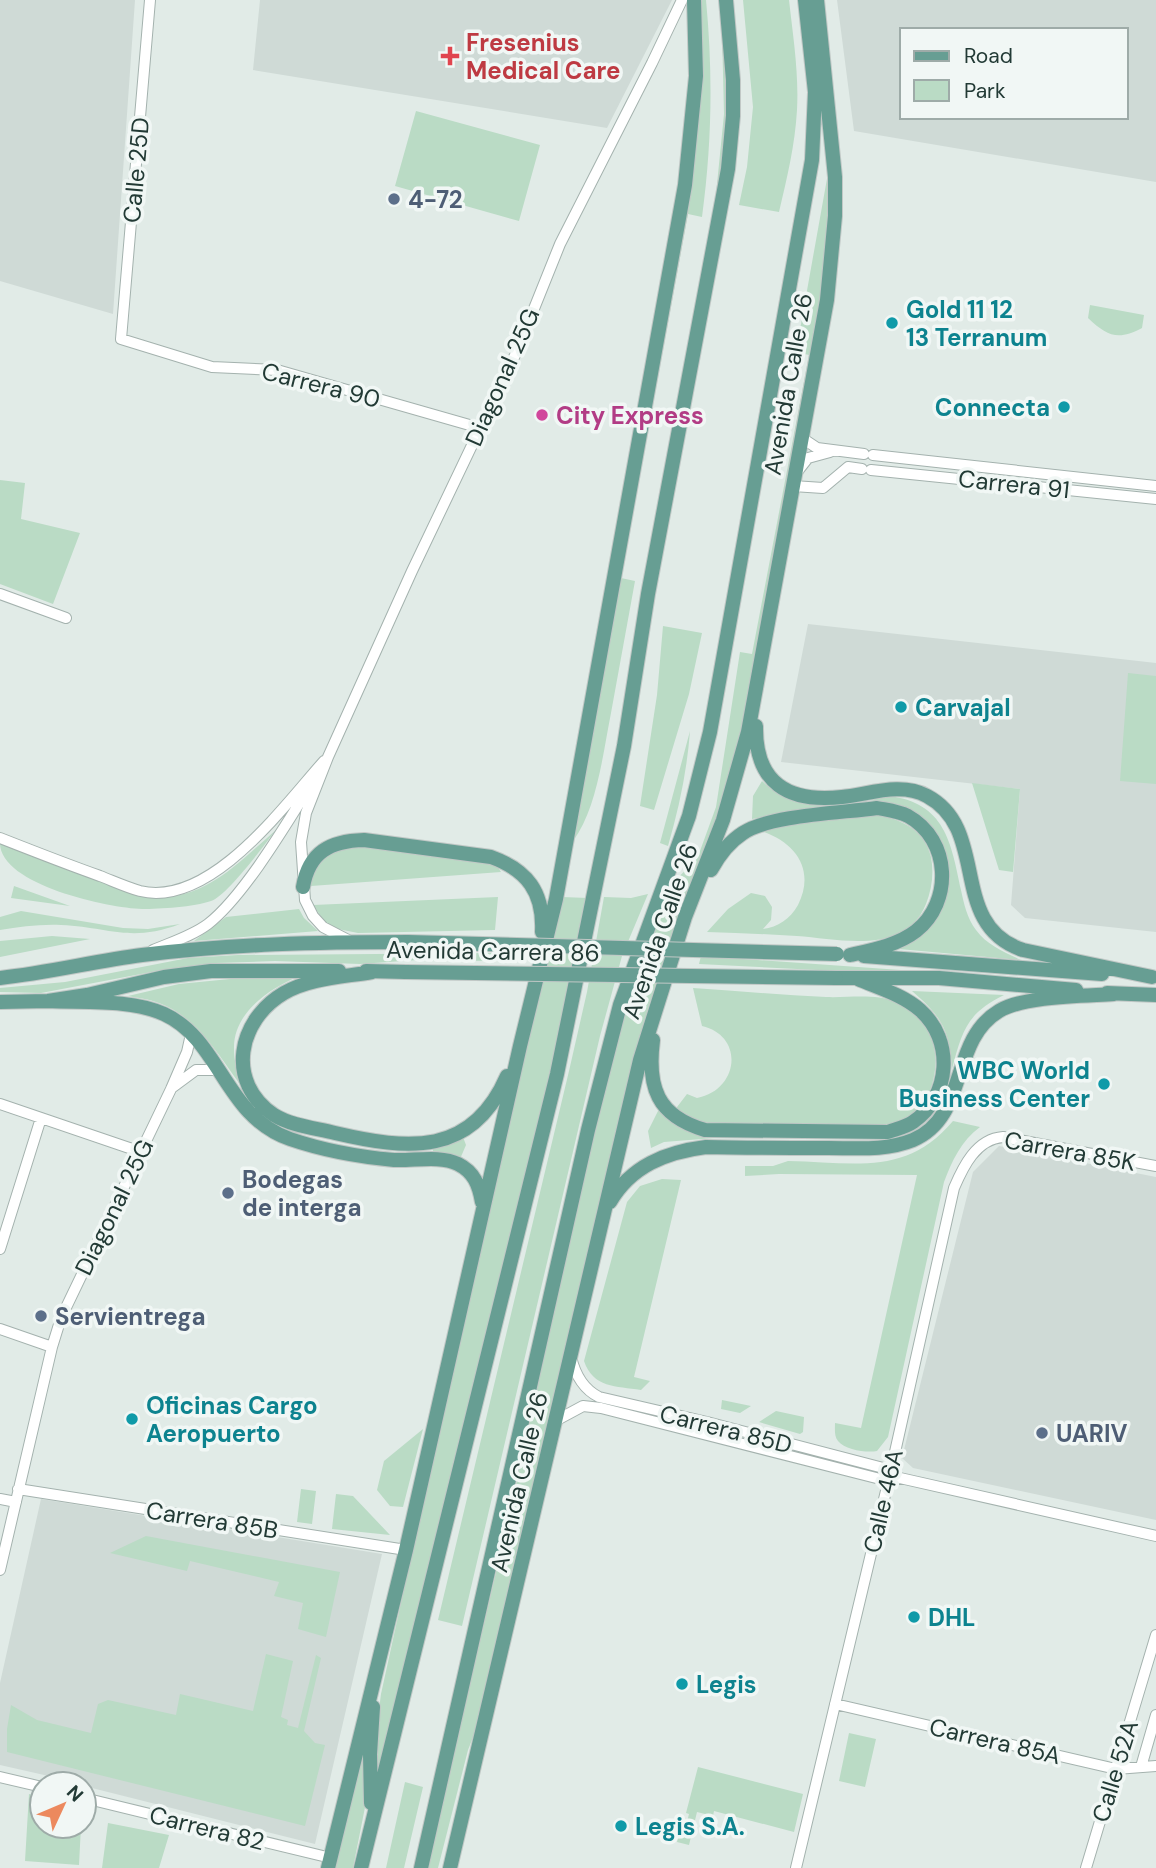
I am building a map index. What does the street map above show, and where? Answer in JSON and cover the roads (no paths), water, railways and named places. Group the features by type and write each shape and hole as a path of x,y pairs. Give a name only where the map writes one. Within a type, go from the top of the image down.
{"main road":[{"path":"330,1863 406,1550 567,847 685,185 696,76 694,0"},
{"path":"361,1868 554,1088 624,746 648,594 728,169 733,80 726,0"},
{"name":"Avenida Calle 26","path":"421,1868 611,1043 638,954 689,816 710,732 812,160 814,92 805,0"},
{"name":"Avenida Calle 26","path":"450,1868 640,1060 685,918 723,820 756,697 827,300 835,216 835,177 817,0"},
{"path":"756,697 755,741 759,760 766,774 779,787 810,797 840,798 906,789 925,794 939,803 954,819 963,843 979,911 989,928 1002,941 1023,950 1154,977"},
{"path":"685,918 722,852 744,832 787,820 877,808 909,816 925,830 941,862 942,890 930,916 916,932 893,943 843,954"},
{"path":"303,887 310,866 320,853 337,842 364,840 491,857 508,863 519,871 535,890 542,916 540,960"},
{"name":"Avenida Carrera 86","path":"0,978 140,955 222,947 353,942 843,954 1154,977"},
{"name":"Avenida Carrera 86","path":"0,1002 48,1001 98,993 164,977 211,971 939,978 1114,994 1156,995"},
{"path":"372,972 304,984 286,992 261,1012 245,1038 242,1057 251,1092 274,1115 288,1122 399,1145 429,1144 463,1130 481,1116 500,1090 520,1046"},
{"path":"657,1003 650,1061 654,1087 660,1101 680,1121 705,1130 888,1132 912,1123 934,1100 944,1069 941,1041 930,1021 912,1003 858,979"},
{"path":"604,1212 615,1194 637,1171 652,1161 685,1150 706,1147 876,1148 913,1140 939,1120 955,1093 969,1045 978,1030 999,1011 1014,1005 1044,1000 1114,994"},
{"path":"48,1001 144,1007 166,1015 191,1034 242,1105 268,1129 299,1142 375,1157 452,1161 474,1177 484,1208"},
{"path":"367,1844 371,1808 370,1754 374,1700 382,1647"}],"street":[{"name":"Calle 25D","path":"121,339 150,0"},
{"name":"Diagonal 25G","path":"353,942 323,927 313,916 305,900 302,831 328,757 517,351 560,244 682,0"},
{"name":"Carrera 90","path":"121,339 212,367 277,370 480,428"},
{"name":"Carrera 91","path":"802,438 814,447 834,451 1156,486"},
{"path":"834,451 808,458 795,480 819,489 826,487 848,467 850,453"},
{"name":"Carrera 91","path":"848,467 1156,499"},
{"path":"0,594 66,618"},
{"name":"Diagonal 25G","path":"140,955 191,934 220,913 258,864 328,757"},
{"path":"0,838 141,891 171,891 191,885 211,874 239,852 328,757"},
{"name":"Diagonal 25G","path":"0,1570 61,1318 171,1089 189,1047 191,1034"},
{"path":"171,1089 196,1070 217,1070"},
{"path":"0,1104 141,1152"},
{"path":"0,1249 41,1118"},
{"name":"Carrera 85K","path":"985,1143 993,1138 1003,1137 1156,1166"},
{"name":"Calle 46A","path":"796,1868 893,1476 954,1188 966,1163 985,1143"},
{"path":"0,1329 52,1347"},
{"name":"Carrera 85D","path":"571,1356 579,1379 591,1393 599,1397 707,1422 893,1476"},
{"name":"Carrera 85D","path":"557,1420 583,1406 601,1408 1156,1536"},
{"name":"Carrera 85B","path":"19,1489 406,1550"},
{"path":"0,1499 16,1502"},
{"name":"Calle 52A","path":"1086,1868 1156,1635"},
{"name":"Carrera 85A","path":"835,1704 1116,1769 1156,1766"},
{"path":"1141,1767 1156,1715"},
{"path":"0,1777 28,1784"},
{"name":"Carrera 82","path":"98,1802 330,1863"}],"place":[{"name":"Fresenius Medical Care","path":"450,56"},
{"name":"4-72","path":"394,199"},
{"name":"Gold 11 12 13 Terranum","path":"892,323"},
{"name":"Connecta","path":"1064,407"},
{"name":"City Express","path":"542,415"},
{"name":"Carvajal","path":"901,707"},
{"name":"WBC World Business Center","path":"1104,1084"},
{"name":"Bodegas de interga","path":"228,1193"},
{"name":"Servientrega","path":"41,1316"},
{"name":"Oficinas Cargo Aeropuerto","path":"132,1419"},
{"name":"UARIV","path":"1042,1433"},
{"name":"DHL","path":"914,1617"},
{"name":"Legis","path":"682,1684"},
{"name":"Legis S.A.","path":"621,1826"}]}
